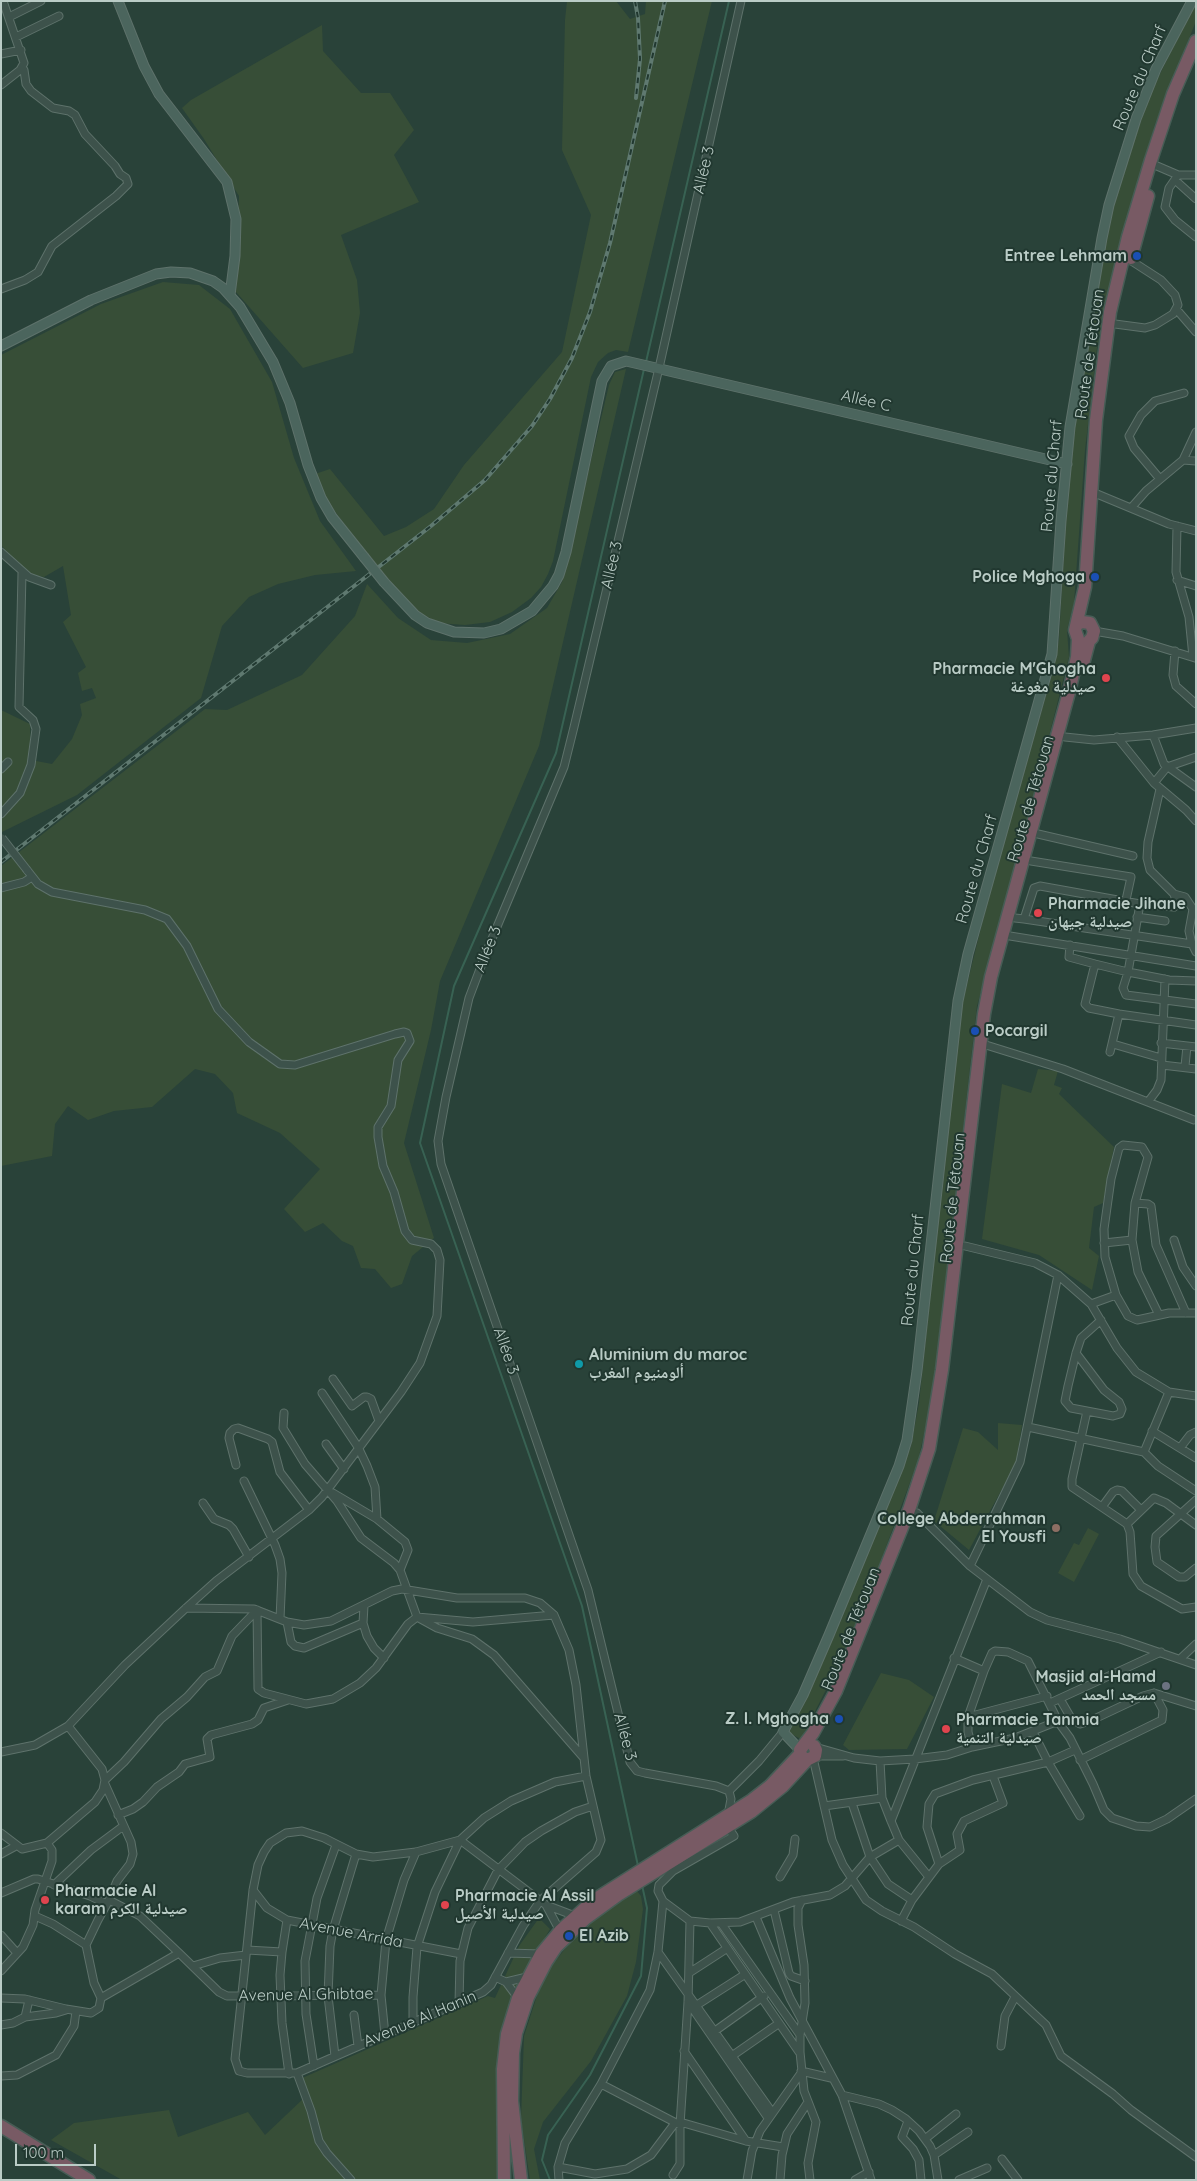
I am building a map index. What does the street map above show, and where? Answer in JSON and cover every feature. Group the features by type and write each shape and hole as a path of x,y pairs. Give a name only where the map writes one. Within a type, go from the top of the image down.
{"highway":[{"name":"Route de Tétouan","path":"808,1752 841,1679 909,1510 929,1449 942,1370 984,1014 991,978 1069,692 1078,652 1086,632 1085,586 1099,388 1110,312 1128,236 1151,160 1173,94 1196,41"},
{"name":"Route de Tétouan","path":"504,2180 507,2034 518,1998 527,1977 541,1954 560,1931 576,1916 767,1800 808,1752 831,1718 848,1682 917,1513 936,1451 944,1411 965,1246 986,1045 999,977 1010,936 1019,918 1031,861 1065,737 1086,632 1105,389 1115,324 1130,260 1157,166 1180,95 1196,55"},
{"name":"Route de Tétouan","path":"521,2180 507,2098 516,2034 528,1997 537,1978 556,1948 571,1932 631,1882"},
{"path":"507,2098 508,2180"},
{"path":"507,2098 516,2180"},
{"path":"1,2126 89,2180"}],"street":[{"path":"1,85 22,68 24,64 3,1"},
{"path":"9,17 41,1"},
{"path":"118,1 144,66 155,88 168,108 227,182 236,219 235,256 230,295"},
{"name":"Allée 3","path":"729,1791 716,1786 637,1771 630,1762 588,1590 438,1152 439,1128 469,998 564,767 741,1"},
{"name":"Route du Charf","path":"786,1735 833,1627 899,1466 907,1440 917,1371 958,1001 968,954 1052,654 1061,521 1070,428 1109,205 1145,94 1170,40 1192,1"},
{"path":"16,37 59,16"},
{"path":"1,54 20,50"},
{"path":"1,290 26,280 38,272 52,246 116,196 128,184 126,178 120,174 115,166 84,134 75,115 69,111 53,108 31,91 26,84 22,68"},
{"path":"1157,166 1176,177 1196,199"},
{"path":"1176,177 1196,175"},
{"path":"1176,177 1169,188 1165,207 1176,220 1196,236"},
{"path":"1115,324 1145,328 1162,322 1177,310 1177,299 1166,285 1149,271 1130,260"},
{"path":"1,346 91,300 156,274 170,272 190,273 213,281 230,295"},
{"name":"Allée C","path":"230,295 248,318 273,362 283,384 308,465 321,498 332,517 384,582 415,615 427,623 454,632 484,633 501,629 532,611 553,586 563,560 602,381 611,366 626,361 1067,464"},
{"path":"1177,310 1196,332"},
{"path":"1160,479 1134,448 1129,436 1141,415 1155,401 1184,392"},
{"path":"1131,508 1140,497 1184,460 1196,432"},
{"path":"1184,460 1196,461"},
{"path":"1097,494 1177,526 1195,530"},
{"path":"1086,632 1123,636 1194,657 1189,617 1177,580 1175,566 1177,526"},
{"path":"1,552 22,572 41,583 51,585"},
{"path":"1,814 20,793 31,765 36,729 33,720 20,707 22,572"},
{"path":"1177,580 1196,586"},
{"path":"1176,651 1173,675 1176,686 1196,704"},
{"path":"1065,737 1086,740 1153,735 1196,728"},
{"path":"1153,735 1160,757 1167,767 1196,786"},
{"path":"1117,737 1154,784 1186,810 1196,821"},
{"path":"1154,784 1167,767 1196,756"},
{"path":"1,769 8,762"},
{"path":"1160,789 1148,842 1147,858 1150,870 1174,894 1185,897 1194,909 1189,930 1196,952"},
{"path":"1038,834 1133,856"},
{"path":"1,1752 35,1745 68,1726 125,1664 186,1608 309,1510 328,1491 420,1363 426,1350 437,1312 440,1260 437,1250 431,1244 412,1240 405,1231 394,1192 383,1166 378,1137 378,1127 391,1106 398,1060 410,1041 407,1033 394,1034 295,1066 280,1064 249,1042 218,1009 187,946 167,919 145,910 52,892 38,884 2,838"},
{"path":"1031,861 1131,878 1126,900"},
{"path":"1,888 24,882 32,877"},
{"path":"1174,894 1175,905 1171,908 1038,886 1034,888 1019,918 1192,944"},
{"path":"1140,904 1128,972 1122,988 1124,994 1196,1004"},
{"path":"1137,917 1166,921"},
{"path":"1010,936 1196,966"},
{"path":"1070,945 1069,957 1165,980 1196,981"},
{"path":"1096,964 1085,1004 1089,1008 1196,1025"},
{"path":"1148,1102 1159,1085 1162,1062 1165,980"},
{"path":"1110,1052 1119,1014"},
{"path":"1162,1043 1196,1047"},
{"path":"1113,1044 1162,1062 1196,1069"},
{"path":"986,1045 1063,1069 1194,1120"},
{"path":"1185,1066 1188,1046"},
{"path":"1159,1315 1138,1272 1132,1240 1135,1203 1148,1157 1142,1147 1123,1145 1118,1151 1107,1202 1104,1228 1104,1244 1108,1270 1116,1295 1124,1311 1132,1319 1196,1313"},
{"path":"1135,1203 1151,1206 1156,1246 1186,1313"},
{"path":"1104,1244 1132,1240"},
{"path":"1174,1240 1183,1267 1196,1286"},
{"path":"965,1246 1035,1263 1058,1275 1091,1304 1116,1348 1129,1365 1145,1379 1169,1392 1196,1396"},
{"path":"970,1566 1020,1462 1058,1275"},
{"path":"1091,1304 1116,1295"},
{"path":"1076,1353 1096,1381 1119,1402 1122,1409 1120,1414 1117,1416 1070,1408 1065,1401 1076,1353 1080,1338 1101,1320"},
{"path":"333,1379 352,1406 364,1397 372,1399 379,1421"},
{"path":"1144,1452 1169,1392"},
{"path":"322,1393 358,1447 375,1488 377,1519"},
{"path":"1087,1411 1071,1484 1076,1490 1127,1524 1130,1532 1133,1574 1137,1582 1148,1591 1178,1607 1187,1610 1196,1607"},
{"path":"284,1413 282,1423 289,1440 305,1464 344,1511 361,1538 394,1563 400,1570 408,1588 416,1617 437,1628 472,1639 494,1655 584,1757"},
{"path":"1028,1427 1081,1440 1144,1452 1158,1466 1196,1491"},
{"path":"236,1465 229,1438 230,1433 234,1429 238,1428 268,1438 272,1442 280,1472 309,1510"},
{"path":"1152,1431 1196,1458"},
{"path":"1180,1448 1190,1435 1196,1432"},
{"path":"326,1444 344,1469"},
{"path":"244,1481 272,1538 281,1566 283,1621 291,1642 299,1648 308,1646 363,1622"},
{"path":"1102,1507 1113,1492 1120,1490 1141,1510"},
{"path":"328,1491 377,1519 407,1545 407,1553 400,1570"},
{"path":"1127,1524 1151,1499 1156,1498 1196,1525"},
{"path":"1196,1500 1156,1536 1156,1559 1161,1566 1179,1577 1185,1577 1196,1568"},
{"path":"203,1503 214,1519 229,1525 249,1557"},
{"path":"917,1513 970,1566 1016,1603 1047,1620 1120,1639 1196,1665"},
{"path":"891,1821 954,1658 987,1579"},
{"path":"186,1608 257,1610 283,1621 304,1625 322,1623 364,1606 392,1591 408,1588 457,1598 530,1599 540,1603 554,1615"},
{"path":"364,1606 363,1622 370,1642 384,1658"},
{"path":"257,1610 257,1688 261,1692 314,1704 342,1695 360,1683 384,1658 408,1624 416,1617 473,1622 554,1615"},
{"path":"1,1834 16,1846 26,1850 47,1843 95,1802 103,1790 105,1782 161,1719 187,1697 205,1677 217,1670 232,1636 257,1610"},
{"name":"Avenue Al Hanin","path":"242,1996 236,2067 243,2072 293,2074 483,1992 495,1977 523,1926 543,1903 599,1848 601,1840 586,1776 576,1685 571,1659 554,1615"},
{"path":"1180,1659 1196,1644"},
{"path":"972,1747 968,1732 968,1717 992,1653 1002,1651 1028,1661 1031,1665 1059,1723 1070,1738 1106,1813 1126,1823 1144,1827 1159,1824 1196,1799"},
{"path":"968,1717 1060,1699 1161,1652"},
{"path":"954,1658 984,1671"},
{"path":"1060,1699 1070,1718 1080,1724 1154,1693 1196,1706"},
{"path":"1080,1760 1162,1720 1163,1710 1154,1693"},
{"path":"118,1814 133,1809 143,1802 157,1787 179,1772 185,1764 210,1757 207,1739 211,1735 252,1724 258,1720 264,1708 290,1700"},
{"path":"899,1840 870,1857 841,1890 830,1895 802,1900 740,1922 721,1924 690,1921 663,1901 658,1891 662,1880 673,1871 734,1836 728,1822 731,1799 729,1791 786,1735 808,1752 880,1760 915,1759 947,1755 972,1747 991,1744 1059,1723"},
{"path":"1,1998 29,2000 87,2014 96,2011 101,2004 101,1998 94,1983 86,1945 117,1880 133,1859 133,1849 122,1827 99,1764 68,1726"},
{"path":"1033,1732 1048,1762 1080,1816"},
{"path":"938,1864 926,1827 931,1799 941,1790 1048,1762 1075,1750"},
{"path":"808,1752 818,1781 832,1840 851,1879 872,1904 992,1974 1046,2026 1050,2031 1057,2050 1068,2062 1196,2157"},
{"path":"880,1760 882,1798 891,1821 899,1840 929,1877"},
{"path":"413,2023 413,1980 417,1946 435,1892 460,1840 484,1818 518,1797 555,1782 586,1776"},
{"path":"902,1921 912,1900 938,1864 960,1850 957,1834 964,1821 1003,1803 993,1776"},
{"path":"824,1806 882,1798"},
{"path":"852,1803 870,1857 888,1884 912,1900"},
{"path":"459,2003 461,1954 468,1928 498,1870 518,1849 541,1831 575,1812 593,1806"},
{"path":"54,1885 91,1850 122,1827"},
{"path":"242,1996 253,1890 258,1865 264,1852 277,1837 286,1833 302,1831 312,1833 356,1854 373,1857 416,1852 460,1840"},
{"path":"780,1877 793,1855 795,1839"},
{"path":"460,1840 543,1903 576,1916"},
{"path":"1,1971 23,1947 33,1925 46,1883 52,1854 47,1843"},
{"path":"314,2066 305,1996 305,1961 311,1926 326,1871 336,1845"},
{"path":"1,1854 16,1846"},
{"path":"385,2035 381,1995 386,1940 394,1910 416,1852"},
{"path":"335,2056 328,1996 329,1963 333,1930 356,1854"},
{"name":"Avenue Al Ghibtae","path":"1,1892 34,1879 41,1880 108,1902 140,1916 219,1992 227,1996 381,1995"},
{"name":"Avenue Arrida","path":"253,1890 267,1908 288,1920 461,1954"},
{"path":"802,1900 798,1908 798,1925 805,1981 805,2003 800,2035 801,2072 804,2091 816,2122 808,2163 810,2180"},
{"path":"559,2180 558,2167 565,2143 601,2084 647,1998 655,1974 663,1901"},
{"path":"543,1903 560,1931"},
{"path":"774,1910 790,1976 805,1981"},
{"path":"35,1916 53,1924 86,1945"},
{"path":"756,1917 778,1971 802,2022 830,2078 842,2096 871,2180"},
{"path":"288,1920 282,1952 280,1997 285,2048 293,2074 311,2111 319,2141 351,2180"},
{"path":"673,2175 680,2164 679,2123 688,2002 690,1921"},
{"path":"710,1923 778,2024 800,2052"},
{"path":"721,1924 800,2035"},
{"path":"1,1936 17,1953"},
{"path":"689,1973 726,1948"},
{"path":"194,1966 247,1952 282,1952"},
{"path":"658,1952 698,2005 730,2058"},
{"path":"101,1998 179,1953"},
{"path":"508,1953 541,1954"},
{"path":"698,2005 744,1975"},
{"path":"495,1977 506,1982 518,1998"},
{"path":"506,1982 527,1977"},
{"path":"715,2031 769,1993"},
{"path":"1001,2046 1005,2016 1015,1997"},
{"path":"25,2017 29,2000"},
{"path":"688,2002 770,2115"},
{"path":"1,2025 13,2023 25,2017 56,2013 66,2009"},
{"path":"1,2076 17,2074 56,2055 74,2026 76,2011"},
{"path":"354,2015 358,2046"},
{"path":"730,2058 778,2024"},
{"path":"684,2050 746,2141"},
{"path":"801,2072 830,2078"},
{"path":"747,2180 754,2143 770,2115 801,2072"},
{"path":"601,2084 679,2123 754,2143 783,2147"},
{"path":"842,2096 879,2104 892,2110 908,2122 925,2139 934,2155 938,2180"},
{"path":"780,2180 783,2147 794,2120 808,2102"},
{"path":"925,2139 956,2114"},
{"path":"908,2122 902,2137 913,2149 919,2160 921,2180"},
{"path":"558,2167 595,2174 627,2170 651,2155 679,2123"},
{"path":"934,2155 968,2132"},
{"path":"1002,2159 1018,2180"},
{"path":"959,2180 987,2168"},
{"path":"855,2180 869,2172"}],"green space":[{"path":"567,1 616,1 630,19 645,14 646,1 712,1 628,352 616,350 608,353 598,362 591,377 553,561 548,574 541,587 531,598 512,612 490,622 465,625 438,623 415,610 365,553 326,499 315,474 330,469 384,536 406,527 434,509 464,465 562,352 591,215 562,150"},
{"path":"1196,1 1196,21 1155,124 1117,254 1097,348 1085,450 1074,603 1067,630 1069,657 1020,851 977,1006 933,1393 918,1461 871,1587 836,1670 801,1739 791,1734 788,1729 810,1690 841,1619 911,1446 919,1403 960,1013 991,887 1054,667 1059,639 1068,479 1077,408 1110,211 1150,94"},
{"path":"322,25 323,51 361,93 390,93 414,130 394,155 419,202 341,235 357,280 360,313 353,353 303,368 236,292 239,196 204,139 182,108 191,100"},
{"path":"163,282 199,285 230,309 272,382 294,458 320,521 356,571 315,575 278,584 249,597 222,626 201,698 77,795 2,832 1,710 30,724 31,760 52,764 72,739 82,715 80,704 96,698 92,688 82,691 78,673 86,667 63,622 71,615 63,566 44,577 32,575 18,565 1,545 1,355 101,304"},
{"path":"626,369 539,746 440,981 431,1030 404,1143 434,1238 412,1256 402,1284 391,1288 375,1269 361,1268 353,1246 342,1241 323,1223 305,1232 284,1209 320,1169 280,1133 237,1113 233,1093 215,1074 195,1069 152,1107 114,1111 88,1120 68,1106 55,1124 52,1156 1,1166 1,866 205,709 227,710 302,675 355,616 367,584 398,618 431,640 467,643 510,634 547,608 562,582 609,385 615,372"},
{"path":"1038,1069 1058,1071 1054,1085 1062,1088 1059,1094 1114,1147 1103,1203 1094,1207 1089,1248 1099,1256 1092,1290 1039,1255 982,1239 1002,1084 1031,1093"},
{"path":"998,1423 1022,1425 1016,1463 969,1550 934,1521 963,1428 978,1432 998,1450"},
{"path":"1088,1528 1099,1534 1074,1582 1058,1573 1074,1543 1079,1545"},
{"path":"881,1673 909,1680 934,1697 907,1749 849,1750 843,1745"},
{"path":"637,1891 641,1896 643,1909 636,1962 627,1996 591,2061 543,2122 534,2149 540,2180 530,2180 521,2119 524,2036 543,1977 575,1936 612,1904"},
{"path":"539,1918 550,1929 519,1982 501,2033 496,2087 497,2180 122,2180 51,2140 74,2123 169,2110 178,2137 248,2112 265,2135 304,2098 300,2079 488,1996 495,1998 519,1946"}],"waterway":[{"path":"646,362 729,1"},
{"path":"638,1866 582,1606 420,1143 454,986 556,753 644,369"},
{"path":"550,2180 542,2160 548,2135 590,2075 641,1976 647,1908 642,1885"}],"railway":[{"path":"635,1 638,18 640,59 636,98"},
{"path":"1,862 431,526 485,480 532,426 550,399 572,358 590,312 610,243 665,1"}],"place":[{"name":"Entree Lehmam","path":"1137,256"},
{"name":"Police Mghoga","path":"1095,577"},
{"name":"Pharmacie M'Ghogha صيدلية مغوغة","path":"1106,678"},
{"name":"Pharmacie Jihane صيدلية جيهان","path":"1038,913"},
{"name":"Pocargil","path":"975,1031"},
{"name":"Aluminium du maroc ألومنيوم المغرب","path":"579,1364"},
{"name":"College Abderrahman El Yousfi","path":"1056,1528"},
{"name":"Masjid al-Hamd مسجد الحمد","path":"1166,1686"},
{"name":"Z. I. Mghogha","path":"839,1719"},
{"name":"Pharmacie Tanmia صيدلية التنمية","path":"946,1729"},
{"name":"Pharmacie Al karam صيدلية الكرم","path":"45,1900"},
{"name":"Pharmacie Al Assil صيدلية الأصيل","path":"445,1905"},
{"name":"El Azib","path":"569,1936"}]}
